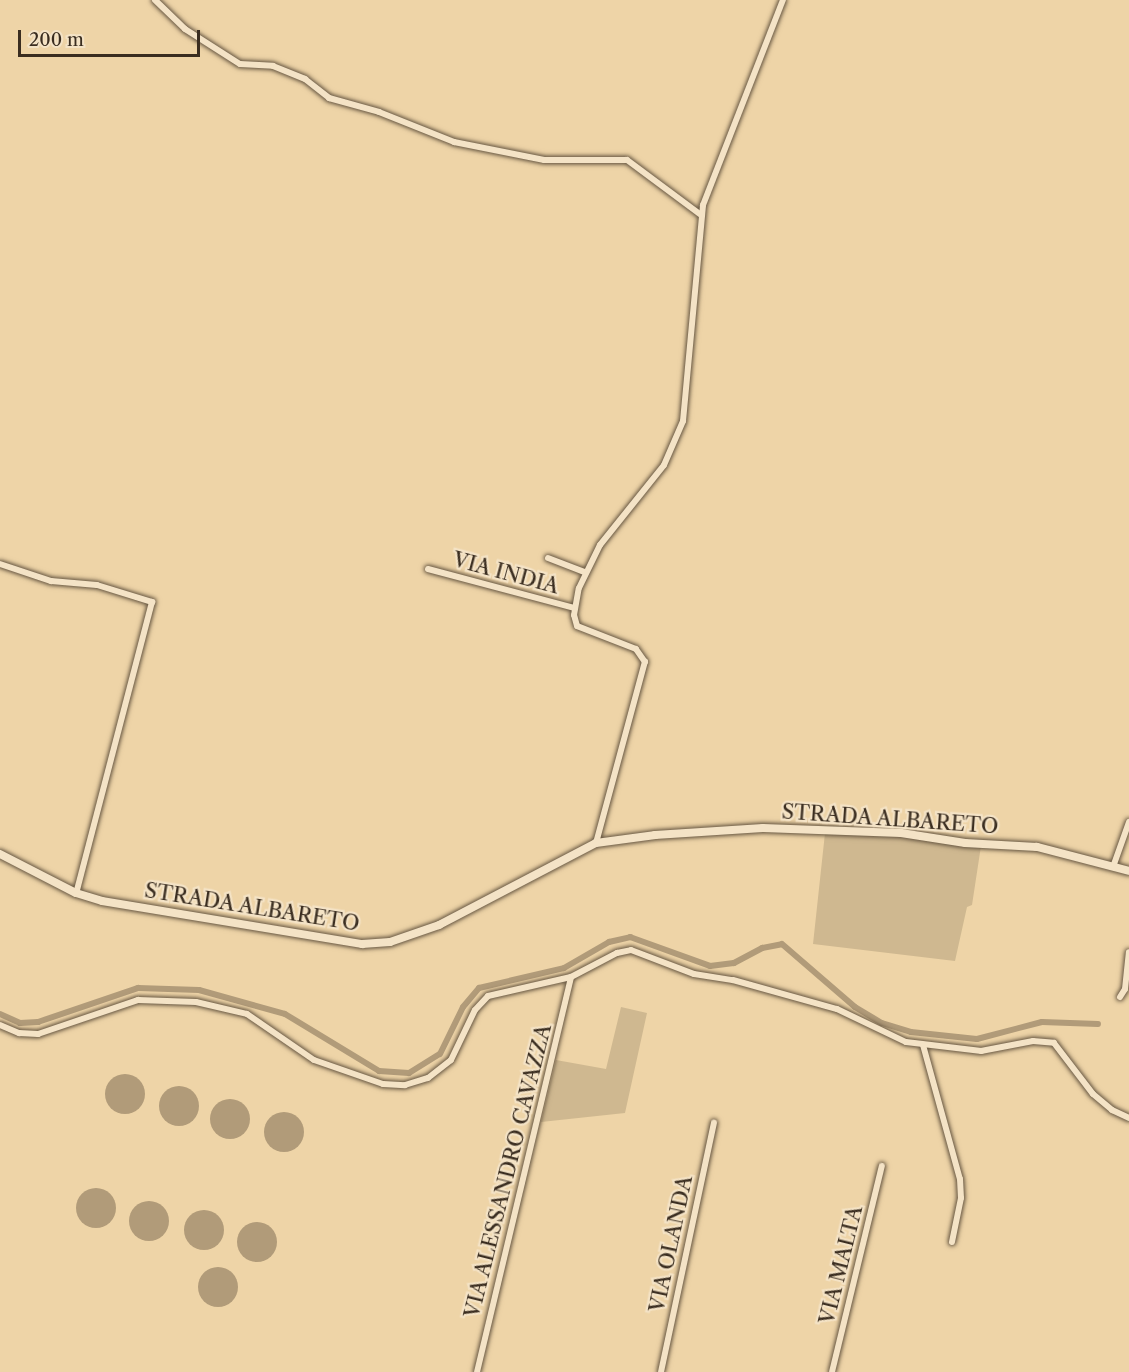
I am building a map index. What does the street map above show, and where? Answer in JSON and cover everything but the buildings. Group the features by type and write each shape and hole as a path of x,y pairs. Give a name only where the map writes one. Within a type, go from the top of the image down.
{"street":[{"path":"155,0 185,29 240,64 273,66 305,79 329,98 379,112 454,142 544,160 627,159 701,215"},
{"path":"596,843 645,662 636,649 580,628 574,619 575,608 585,572 600,545 664,465 683,421 701,215 783,0"},
{"path":"548,558 585,572"},
{"path":"0,564 51,581 97,585 152,602 76,893"},
{"name":"VIA INDIA","path":"428,569 575,608"},
{"path":"1113,867 1129,822"},
{"name":"STRADA ALBARETO","path":"0,854 76,893 102,901 321,938 377,944 439,925 596,843 725,830 869,831 1037,847 1129,871"},
{"path":"0,1025 19,1033 38,1034 138,1000 196,1002 247,1014 314,1060 383,1084 401,1086 428,1078 451,1060 484,998 572,977 621,951 636,951 694,974 733,981 837,1009 883,1034 923,1045 981,1051 1034,1041 1054,1043 1100,1100 1129,1118"},
{"path":"1120,997 1125,989 1129,952"},
{"name":"VIA ALESSANDRO CAVAZZA","path":"477,1372 572,977"},
{"path":"923,1045 960,1179 961,1198 952,1242"},
{"name":"VIA OLANDA","path":"661,1372 714,1123"},
{"name":"VIA MALTA","path":"832,1372 882,1166"}],"shaded area":[{"path":"825,833 904,836 981,846 972,905 967,907 955,961 813,944"},
{"path":"621,1007 647,1013 625,1113 541,1122 556,1060 606,1069"},
{"path":"125,1074 133,1075 139,1080 144,1086 144,1102 139,1108 133,1113 125,1114 117,1113 111,1108 106,1102 105,1094 106,1086 111,1080 117,1075"},
{"path":"179,1086 187,1087 193,1092 198,1098 198,1114 193,1120 187,1125 179,1126 171,1125 165,1120 160,1114 159,1106 160,1098 165,1092 171,1087"},
{"path":"230,1099 238,1100 244,1105 249,1111 249,1127 244,1133 238,1138 230,1139 222,1138 216,1133 211,1127 210,1119 211,1111 216,1105 222,1100"},
{"path":"284,1112 292,1113 298,1118 303,1124 303,1140 298,1146 292,1151 284,1152 276,1151 270,1146 265,1140 264,1132 265,1124 270,1118 276,1113"},
{"path":"96,1188 110,1194 116,1208 110,1222 96,1228 82,1222 76,1208 82,1194"},
{"path":"149,1201 163,1207 169,1221 163,1235 149,1241 135,1235 129,1221 135,1207"},
{"path":"204,1210 218,1216 224,1230 218,1244 204,1250 190,1244 184,1230 190,1216"},
{"path":"257,1222 271,1228 277,1242 271,1256 257,1262 243,1256 237,1242 243,1228"},
{"path":"218,1267 232,1273 238,1287 232,1301 218,1307 204,1301 198,1287 204,1273"}],"waterway":[{"path":"0,1014 20,1023 38,1022 138,988 199,990 285,1014 379,1071 409,1073 440,1054 463,1007 479,988 564,968 609,942 630,937 710,966 734,963 762,948 782,944 855,1007 882,1023 911,1032 977,1039 1042,1022 1098,1024"}]}
